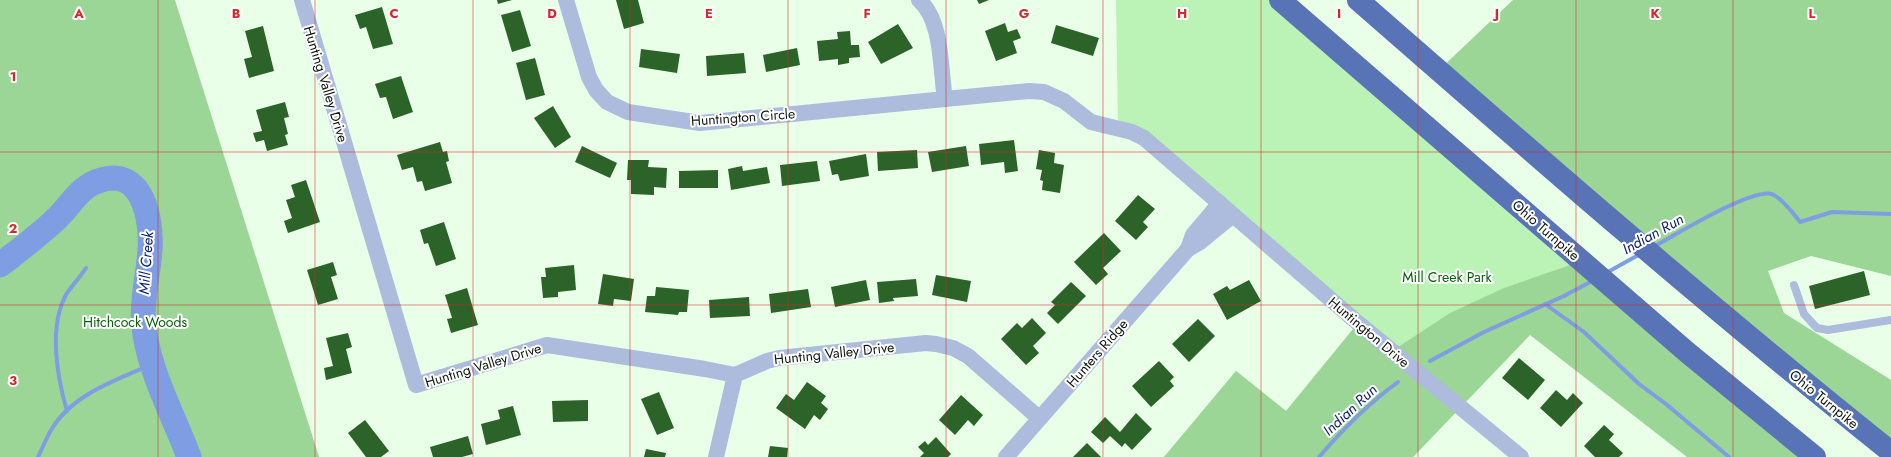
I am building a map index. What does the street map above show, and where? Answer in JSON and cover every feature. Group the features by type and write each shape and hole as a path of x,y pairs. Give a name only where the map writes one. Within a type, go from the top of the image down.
{"highway":[{"name":"Ohio Turnpike","path":"1280,0 1646,317 1815,457"},
{"name":"Ohio Turnpike","path":"1358,0 1694,291 1814,392 1891,452"}],"street":[{"name":"Hunting Valley Drive","path":"302,0 416,385 548,345 705,368 735,375 767,361 779,358 926,343 953,348 968,356 1039,418"},
{"name":"Huntington Circle","path":"566,0 589,77 596,90 608,102 628,112 700,123 1030,91 1053,95 1064,100 1091,122 1132,132 1144,138 1220,203"},
{"path":"919,0 931,15 936,28 945,99"},
{"name":"Huntington Drive","path":"1220,203 1358,324 1522,457"},
{"name":"Hunters Ridge","path":"1188,249 1193,235 1220,203"},
{"name":"Hunters Ridge","path":"1006,457 1188,249 1200,242 1233,215"},
{"path":"716,457 735,375"}],"lane":[{"path":"1794,285 1804,314 1817,328 1828,330 1891,320"}],"green space":[{"name":"Hitchcock Woods","path":"0,0 175,0 319,457 0,457"},
{"name":"Mill Creek Park","path":"1116,0 1280,0 1592,270 1413,457 1164,457 1236,371 1286,411 1358,323 1233,215 1118,128"},
{"path":"1513,0 1891,0 1891,276 1811,256 1768,271 1784,313 1891,380 1891,452 1439,70"},
{"path":"1582,261 1815,457 1687,457 1530,335 1413,457 1164,457 1236,371 1286,411 1358,323 1392,351 1450,313 1504,288"}],"building":[{"path":"497,0 512,0 498,4"},
{"path":"616,0 638,0 644,23 624,29"},
{"path":"977,0 989,0 979,4"},
{"path":"382,7 393,44 373,49 366,27 360,29 355,15"},
{"path":"520,10 531,46 512,52 501,15"},
{"path":"1005,23 1008,32 1017,29 1021,38 1013,41 1017,53 996,61 985,31"},
{"path":"898,24 913,48 881,64 868,42"},
{"path":"1056,25 1099,38 1093,56 1051,43"},
{"path":"263,26 274,71 249,78 244,59 252,57 245,31"},
{"path":"850,31 851,45 859,45 860,57 849,58 849,63 838,65 838,59 819,61 817,41 838,39 837,32"},
{"path":"797,48 800,65 766,72 763,55"},
{"path":"641,49 680,54 677,73 639,67"},
{"path":"744,53 746,73 707,76 706,56"},
{"path":"535,58 545,95 526,100 516,63"},
{"path":"401,76 413,112 393,119 386,97 380,98 375,84"},
{"path":"285,102 289,117 284,118 288,134 285,135 288,145 267,151 264,140 256,142 253,133 262,131 256,110"},
{"path":"553,106 571,137 555,148 534,118"},
{"path":"1014,140 1018,171 1005,173 1004,162 981,165 979,144"},
{"path":"440,142 443,152 447,151 449,161 446,162 452,183 425,191 422,181 417,182 413,167 402,170 397,155"},
{"path":"582,146 617,163 610,178 575,162"},
{"path":"966,146 969,166 932,172 928,152"},
{"path":"917,150 918,168 878,171 877,152"},
{"path":"1039,150 1055,153 1054,163 1064,165 1060,193 1042,190 1043,181 1040,180 1042,170 1036,169"},
{"path":"866,154 869,176 840,181 838,174 832,175 829,161"},
{"path":"628,160 649,160 648,167 667,168 666,188 654,187 654,195 631,194 631,180 627,180"},
{"path":"817,161 820,181 782,186 780,165"},
{"path":"742,166 743,171 767,167 770,183 731,190 728,169"},
{"path":"718,170 718,188 679,188 679,171"},
{"path":"306,180 320,222 288,233 284,221 292,218 286,200 295,197 291,185"},
{"path":"1138,195 1155,209 1143,222 1148,227 1136,240 1115,221"},
{"path":"444,222 456,259 436,266 428,243 424,244 420,230"},
{"path":"1104,233 1121,251 1103,268 1108,274 1096,285 1074,262"},
{"path":"333,262 337,275 331,277 338,299 318,305 307,270"},
{"path":"574,265 576,290 558,292 558,297 543,298 541,277 546,277 545,268"},
{"path":"1864,271 1870,295 1815,309 1809,286"},
{"path":"603,274 634,279 631,301 614,299 613,306 598,304"},
{"path":"936,275 971,281 967,302 932,295"},
{"path":"916,279 918,296 893,298 894,301 879,303 877,282"},
{"path":"866,280 870,300 835,307 831,287"},
{"path":"1249,280 1261,301 1227,320 1213,294 1227,286 1230,290"},
{"path":"1071,282 1086,296 1058,324 1047,313 1055,305 1051,302"},
{"path":"656,287 689,290 687,312 679,312 678,315 645,312 647,296 655,296"},
{"path":"467,288 478,325 451,333 447,319 452,318 445,295"},
{"path":"808,289 811,307 771,313 769,294"},
{"path":"749,297 750,316 710,318 709,300"},
{"path":"1032,318 1046,333 1033,346 1039,353 1026,365 1001,339 1017,323 1022,328"},
{"path":"1198,319 1215,336 1189,362 1172,344"},
{"path":"348,333 352,347 346,349 352,373 326,380 324,368 333,366 326,338"},
{"path":"1519,358 1545,380 1528,400 1502,378"},
{"path":"1159,361 1174,377 1170,381 1174,386 1151,407 1132,386"},
{"path":"807,382 826,396 821,403 828,409 820,420 814,415 805,429 776,408 786,394 794,400"},
{"path":"1556,390 1567,400 1573,393 1583,403 1561,427 1540,408"},
{"path":"659,392 674,428 657,435 641,399"},
{"path":"961,395 983,415 974,426 968,420 955,435 939,420"},
{"path":"588,400 588,421 553,422 552,401"},
{"path":"513,406 521,435 486,445 481,424 500,419 498,410"},
{"path":"1136,413 1152,429 1132,450 1125,443 1122,447 1110,436 1103,443 1091,432 1105,417 1120,432"},
{"path":"365,420 389,451 381,457 366,457 348,433"},
{"path":"1604,425 1614,434 1609,440 1623,453 1619,457 1595,457 1584,446"},
{"path":"468,436 473,454 462,457 433,457 430,447"},
{"path":"936,437 951,454 948,457 920,457 924,453 918,447 925,441 928,445"},
{"path":"1087,443 1101,457 1073,457"},
{"path":"770,446 788,448 787,457 768,457"},
{"path":"646,449 666,453 665,457 644,457"}],"waterway":[{"name":"Mill Creek","path":"0,265 48,227 81,192 93,183 115,178 127,181 135,189 142,199 149,225 149,256 143,309 148,351 158,382 189,457"},
{"name":"Indian Run","path":"1653,247 1712,214 1748,198 1762,194 1772,194 1776,196 1787,206 1800,222 1832,212 1891,214"},
{"name":"Indian Run","path":"1606,273 1642,253"},
{"path":"67,411 60,383 56,351 56,335 61,306 67,293 86,268"},
{"name":"Indian Run","path":"1430,361 1484,332 1564,296 1594,280"},
{"path":"1545,304 1584,332 1639,384 1666,404 1729,457"},
{"path":"38,457 53,427 62,415 73,405 98,389 153,364"},
{"name":"Indian Run","path":"1319,457 1356,417 1398,382"}]}
